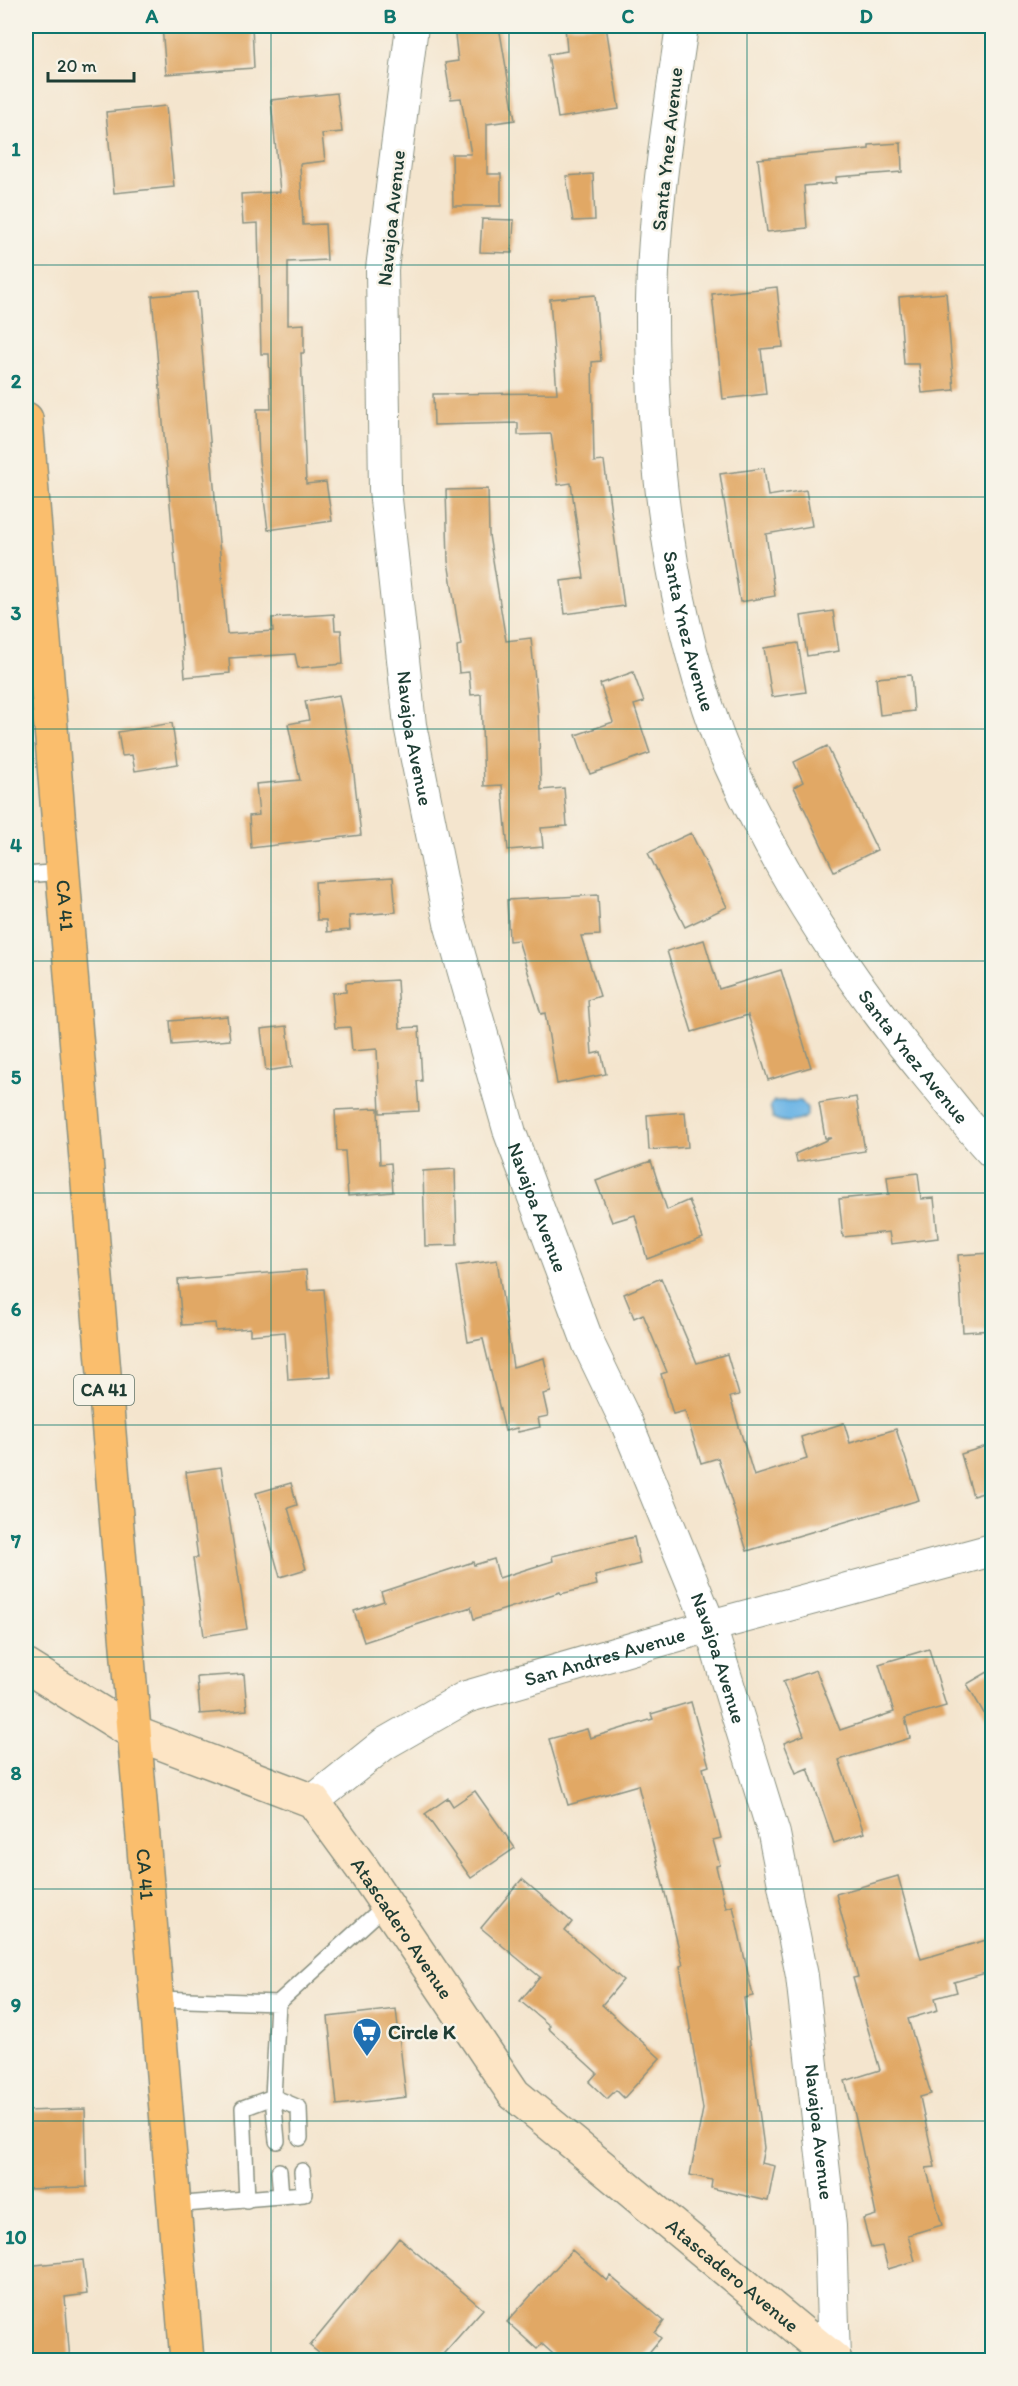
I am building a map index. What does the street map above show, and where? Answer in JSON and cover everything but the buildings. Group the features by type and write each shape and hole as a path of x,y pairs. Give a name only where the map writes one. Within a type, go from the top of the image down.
{"main road":[{"name":"CA 41","path":"26,419 34,619 62,872 132,1732 158,1999 187,2361"}],"street":[{"name":"Navajoa Avenue","path":"412,26 382,269 385,490 410,725 450,923 510,1133 589,1345 627,1424 710,1626 774,1834 802,1976 830,2226 834,2360"},
{"name":"Santa Ynez Avenue","path":"682,26 663,160 652,299 657,436 661,471 673,573 693,652 717,735 786,876 829,945 881,1019 993,1152"},
{"name":"San Andres Avenue","path":"313,1801 384,1744 466,1697 710,1626 993,1550"},
{"path":"26,1666 132,1732 313,1801"},
{"name":"Atascadero Avenue","path":"313,1801 514,2094 834,2360"}],"lane":[{"path":"26,875 62,872"},
{"path":"158,1999 278,2003 386,1905"},
{"path":"276,2141 273,2097 278,2003"},
{"path":"247,2200 243,2108 273,2097 299,2108 300,2138"},
{"path":"279,2171 281,2196"},
{"path":"173,2205 304,2194 302,2171"}],"water":[{"path":"774,1101 801,1101 807,1108 807,1116 795,1121 777,1120 773,1118 770,1106"}],"place":[{"name":"Circle K","path":"367,2058"}]}
